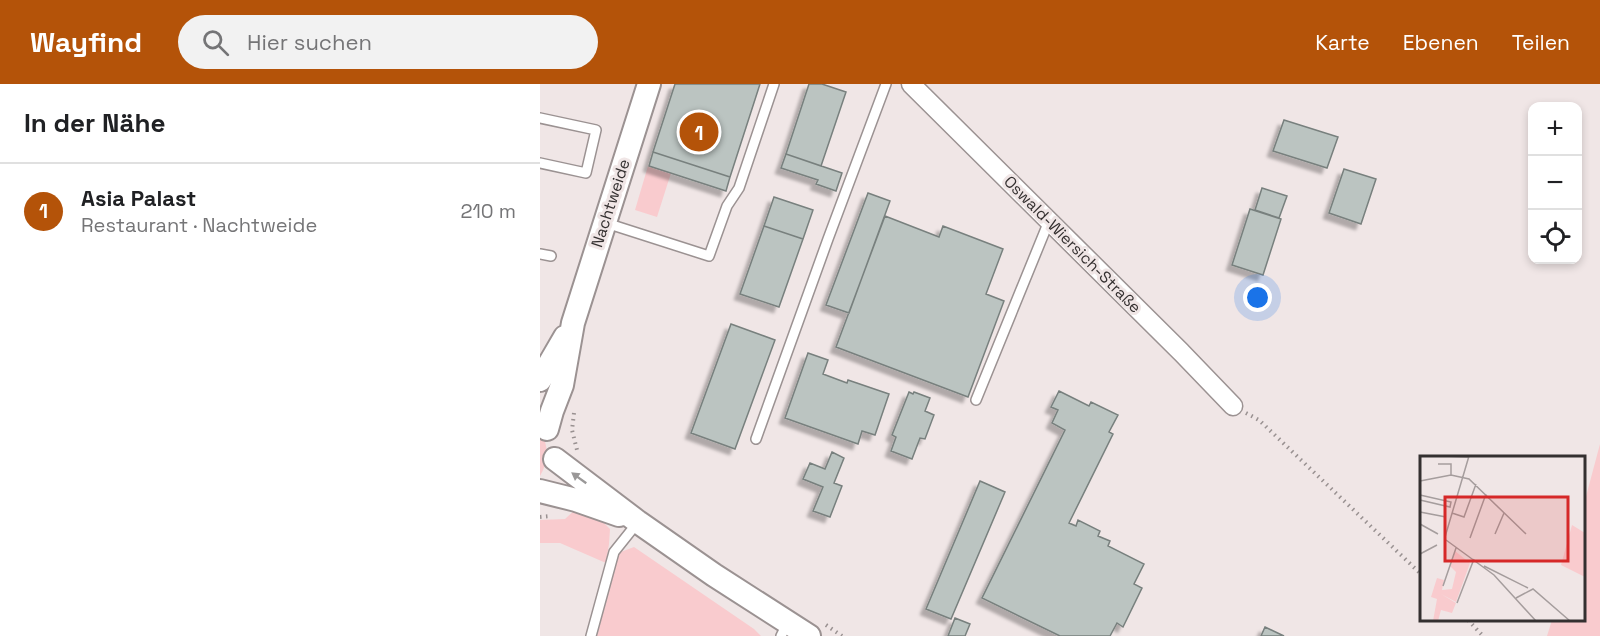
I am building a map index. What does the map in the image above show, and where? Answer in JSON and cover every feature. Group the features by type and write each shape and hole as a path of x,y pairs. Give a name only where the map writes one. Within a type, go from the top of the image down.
{"street":[{"name":"Nachtweide","path":"544,424 552,411 562,385 573,322 649,84"},
{"name":"Oswald-Wiersich-Straße","path":"911,84 1233,406"},
{"name":"Nachtweide","path":"540,380 573,322"},
{"path":"544,424 554,443 555,459 551,474 540,490 638,522"},
{"path":"555,459 784,629 809,636"}],"lane":[{"path":"604,222 709,256 727,206 739,188 774,84"},
{"path":"756,439 886,84"},
{"path":"540,118 596,130 586,173 540,163"},
{"path":"976,400 1049,221"},
{"path":"540,254 551,256"},
{"path":"591,636 614,552 638,522"}],"path":[{"path":"1233,406 1259,420 1420,573"},
{"path":"575,410 572,430 576,449 583,456"},
{"path":"1469,621 1483,636"}],"shaded area":[{"path":"648,166 671,173 657,217 635,210"},
{"path":"540,431 547,453 540,476"},
{"path":"1600,444 1600,636 1547,636 1552,621 1585,621 1585,500"},
{"path":"577,508 602,521 610,529 606,563 560,543 540,543 540,520 565,519"},
{"path":"634,547 761,636 597,636 618,553"}],"building":[{"path":"675,84 760,84 730,177 653,152"},
{"path":"809,84 822,84 846,92 821,166 786,154"},
{"path":"1284,120 1338,137 1327,168 1273,151"},
{"path":"653,152 730,177 726,191 649,166"},
{"path":"786,154 842,173 836,191 816,184 818,180 781,168"},
{"path":"1344,169 1376,179 1361,224 1329,213"},
{"path":"1262,188 1287,196 1279,218 1255,210"},
{"path":"868,193 890,201 849,313 826,305"},
{"path":"774,197 813,210 803,239 764,226"},
{"path":"1250,209 1281,219 1263,275 1232,265"},
{"path":"885,216 939,237 943,226 1003,249 986,294 1004,301 968,397 836,347"},
{"path":"764,226 803,239 779,307 740,294"},
{"path":"731,324 775,340 735,449 691,433"},
{"path":"808,353 828,360 823,374 889,394 875,435 862,431 858,444 785,418"},
{"path":"1059,391 1089,406 1091,402 1118,415 1109,432 1113,434 1069,523 1076,526 1078,520 1100,531 1098,536 1110,541 1108,546 1144,564 1134,584 1142,588 1123,627 1117,623 1110,636 1060,636 982,598 1065,430 1052,423 1058,410 1051,407"},
{"path":"909,392 930,398 925,411 934,415 925,439 920,438 912,459 891,451 896,437 892,435"},
{"path":"832,452 844,458 834,483 842,486 830,517 813,511 823,487 803,479 810,463 825,469"},
{"path":"980,481 1005,492 951,619 926,609"},
{"path":"955,618 970,624 965,636 948,636"},
{"path":"1265,627 1284,636 1261,636"}],"place":[{"name":"Asia Palast","path":"699,132"}]}
